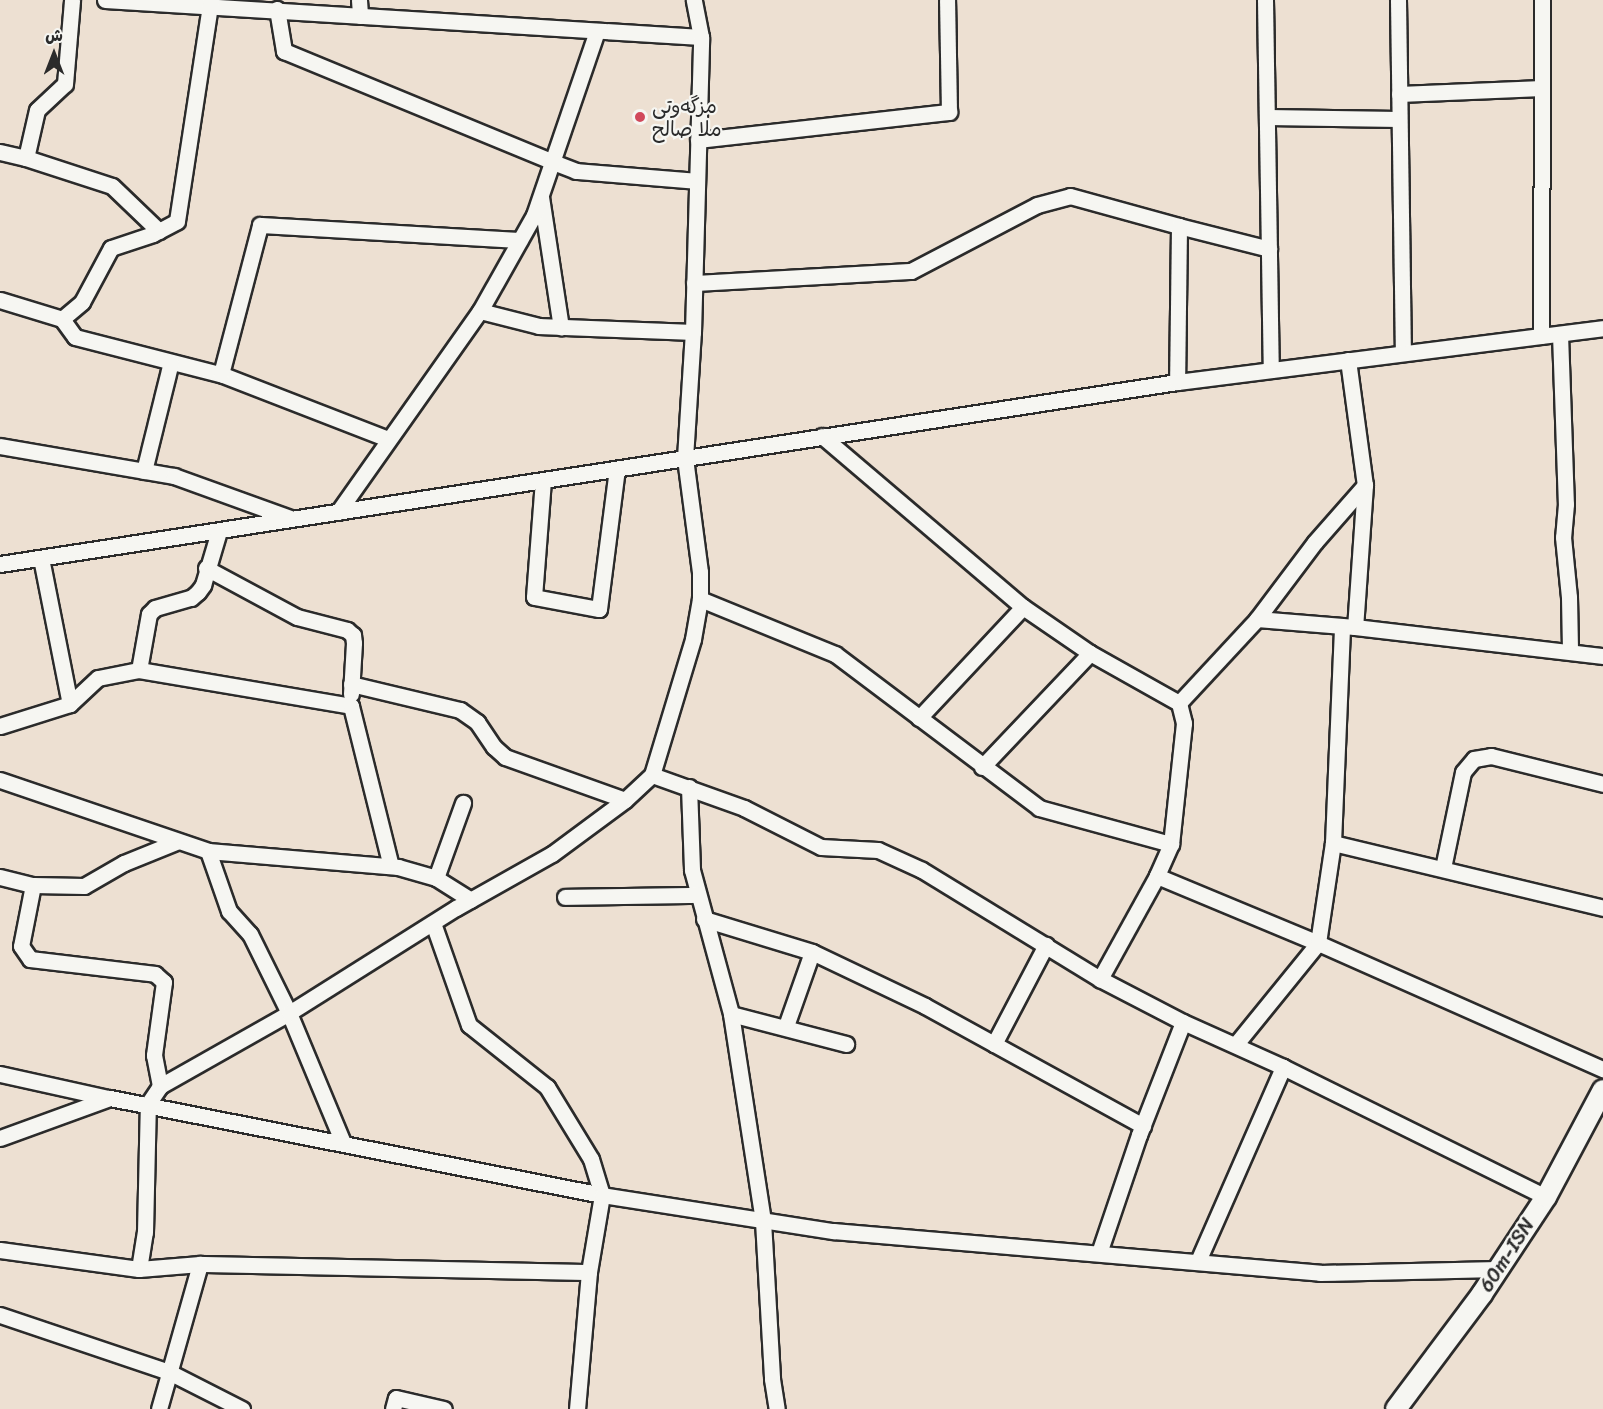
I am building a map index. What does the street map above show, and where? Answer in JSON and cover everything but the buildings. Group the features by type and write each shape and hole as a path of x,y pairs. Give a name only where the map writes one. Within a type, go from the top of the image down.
{"main road":[{"name":"60m-ISN","path":"1396,1409 1498,1269 1546,1197 1603,1090"}],"street":[{"path":"26,158 37,110 65,84 72,0"},
{"path":"105,0 277,9 310,6 360,16 701,37"},
{"path":"359,0 360,16"},
{"path":"139,1269 145,1232 148,1104 160,1086 290,1012 432,923 552,854 626,800 652,775 693,639 700,599 700,572 685,458 693,332 701,37 694,0"},
{"path":"698,140 949,112 948,0"},
{"path":"1265,0 1271,370"},
{"path":"1398,0 1403,353"},
{"path":"1541,336 1542,0"},
{"path":"62,319 82,302 111,248 159,231 177,220 211,4"},
{"path":"277,9 285,51 553,162 576,171 697,181"},
{"path":"338,512 480,311 520,240 541,195 597,31"},
{"path":"1399,94 1542,88"},
{"path":"1267,117 1399,119"},
{"path":"0,152 26,158 112,186 159,231"},
{"path":"541,195 561,327"},
{"path":"694,283 911,271 1037,205 1070,196 1269,249"},
{"path":"221,374 260,225 520,240"},
{"path":"1178,382 1179,226"},
{"path":"0,300 62,319 75,337 221,374 388,439"},
{"path":"480,311 538,326 693,332"},
{"path":"0,564 1178,382 1603,328"},
{"path":"1560,334 1566,504 1563,537 1569,597 1570,651"},
{"path":"1236,1044 1318,943 1333,843 1349,626 1365,485 1348,360"},
{"path":"144,471 171,362"},
{"path":"822,436 1023,607 1090,653 1179,703 1184,723 1172,844 1157,876 1100,979"},
{"path":"0,446 174,476 292,519"},
{"path":"543,480 534,597 599,609 617,469"},
{"path":"1179,703 1257,620 1315,542 1365,485"},
{"path":"139,670 149,614 155,608 191,598 203,585 206,568 219,531"},
{"path":"40,558 70,704"},
{"path":"206,568 297,616 347,630 353,635 351,706 391,866"},
{"path":"700,599 835,654 1039,808 1172,844"},
{"path":"919,718 1023,607"},
{"path":"1257,620 1349,626 1603,656"},
{"path":"982,767 1090,653"},
{"path":"0,726 70,704 98,678 139,670 351,706"},
{"path":"351,684 460,710 477,722 494,747 505,757 626,800"},
{"path":"1443,868 1463,772 1474,759 1491,756 1603,784"},
{"path":"652,775 744,808 821,847 878,850 922,870 1100,979 1183,1022 1236,1044 1546,1197"},
{"path":"0,780 138,825 176,842 208,851 391,866 436,878 471,900"},
{"path":"689,787 692,870 731,1014 762,1221 772,1379 777,1409"},
{"path":"436,878 463,803"},
{"path":"0,877 33,885 84,886 124,863 176,842"},
{"path":"1333,843 1603,908"},
{"path":"208,851 229,911 250,934 290,1012 343,1143"},
{"path":"1157,876 1318,943 1603,1069"},
{"path":"33,885 21,946 30,959 154,974 164,982 154,1055 160,1086"},
{"path":"565,897 698,895"},
{"path":"704,919 812,952 925,1006 1143,1125"},
{"path":"432,923 469,1025 547,1087 591,1159 602,1195 589,1272 577,1409"},
{"path":"994,1044 1046,945"},
{"path":"786,1026 812,952"},
{"path":"731,1014 786,1026 846,1044"},
{"path":"1099,1253 1143,1125 1183,1022"},
{"path":"1198,1261 1283,1067"},
{"path":"0,1074 110,1098 602,1195 833,1231 1320,1273 1498,1269"},
{"path":"0,1138 110,1098"},
{"path":"0,1250 139,1269 200,1264 589,1272"},
{"path":"159,1409 200,1264"},
{"path":"0,1315 169,1372 242,1409"},
{"path":"393,1409 396,1398 444,1409"}],"place":[{"name":"مزگه‌وتی ملا صالح","path":"640,117"}]}
